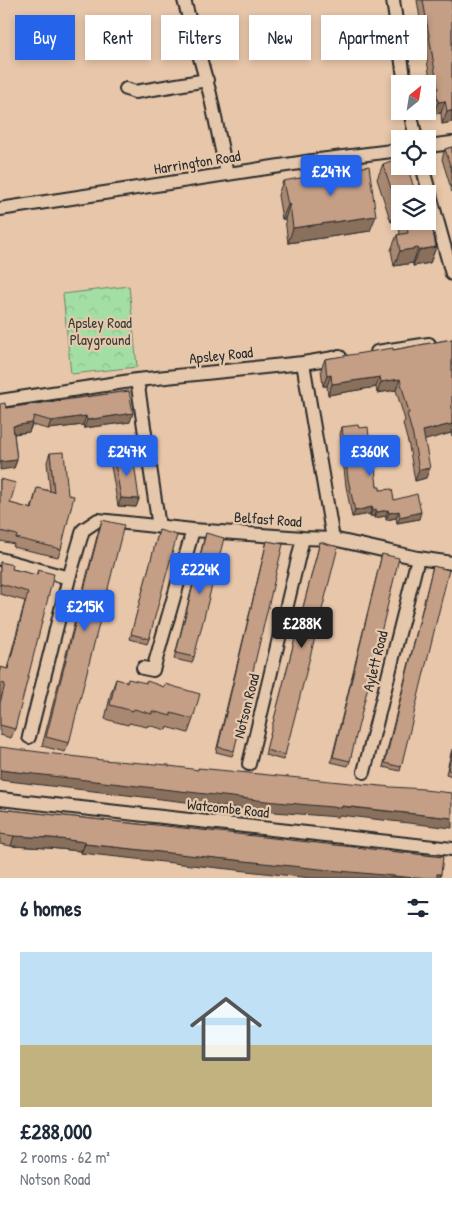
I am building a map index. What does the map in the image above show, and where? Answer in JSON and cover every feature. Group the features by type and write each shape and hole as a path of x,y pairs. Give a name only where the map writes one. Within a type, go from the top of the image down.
{"street":[{"path":"184,0 207,80 227,174"},
{"path":"393,0 404,75"},
{"path":"126,89 135,92 207,80"},
{"path":"436,145 452,143"},
{"name":"Harrington Road","path":"0,209 319,160 391,151"},
{"path":"424,175 452,274"},
{"path":"369,353 437,343"},
{"name":"Apsley Road","path":"0,401 137,380 303,363 350,356"},
{"path":"303,363 333,539"},
{"path":"137,380 159,527"},
{"name":"Belfast Road","path":"69,578 83,530 98,520 193,530 333,539 418,558 452,562"},
{"path":"143,668 153,670 193,530"},
{"name":"Notson Road","path":"249,764 303,538"},
{"name":"Aylett Road","path":"364,772 418,558"},
{"path":"0,559 69,578 29,737"},
{"name":"Watcombe Road","path":"0,799 452,849"}],"green space":[{"name":"Apsley Road Playground","path":"129,286 137,367 71,374 63,294"}],"building":[{"path":"423,0 452,0 452,111 447,111 445,101 438,102 436,75"},
{"path":"452,147 452,172 445,149"},
{"path":"391,161 391,175 410,175 413,185 391,185 391,188 383,164"},
{"path":"369,166 376,216 293,228 290,204 288,205 283,181"},
{"path":"408,230 433,230 436,247 400,251 397,235 408,233"},
{"path":"452,339 452,424 423,431 430,468 419,470 407,414 409,413 400,379 381,382 380,377 332,384 331,375 327,376 325,359 393,348 393,350"},
{"path":"129,391 133,413 87,420 86,416 51,421 34,416 32,423 13,426 17,460 0,462 0,404 5,403 6,408"},
{"path":"358,425 359,428 368,427 370,448 373,448 377,487 380,487 380,490 392,489 394,500 417,494 421,512 400,517 399,511 389,513 388,510 377,512 372,507 355,511 348,479 342,427"},
{"path":"64,452 68,495 74,496 61,549 16,538 17,535 0,531 0,479 16,483 10,503 32,509 37,488 54,492 50,453"},
{"path":"133,455 139,499 121,498 114,458"},
{"path":"102,520 124,525 69,743 46,737"},
{"path":"159,530 177,535 149,639 131,634"},
{"path":"206,533 224,538 194,657 176,653"},
{"path":"267,541 283,544 234,751 218,747"},
{"path":"320,542 338,547 285,755 266,750"},
{"path":"382,554 399,558 350,761 333,757"},
{"path":"0,562 13,565 12,569 37,575 38,570 54,574 15,729 0,725 0,703 5,684 0,683 0,667 8,669 28,592 1,584 0,586"},
{"path":"433,566 449,570 401,767 385,763"},
{"path":"116,679 127,682 128,679 146,683 147,681 164,687 165,684 200,694 193,719 171,713 171,716 152,711 152,714 110,705"},
{"path":"0,747 102,760 169,765 198,770 198,768 452,793 452,818 342,806 342,808 266,801 0,770"},
{"path":"452,751 452,771 448,770"},
{"path":"0,809 443,857 441,874 437,874 437,878 415,878 0,834"}]}
